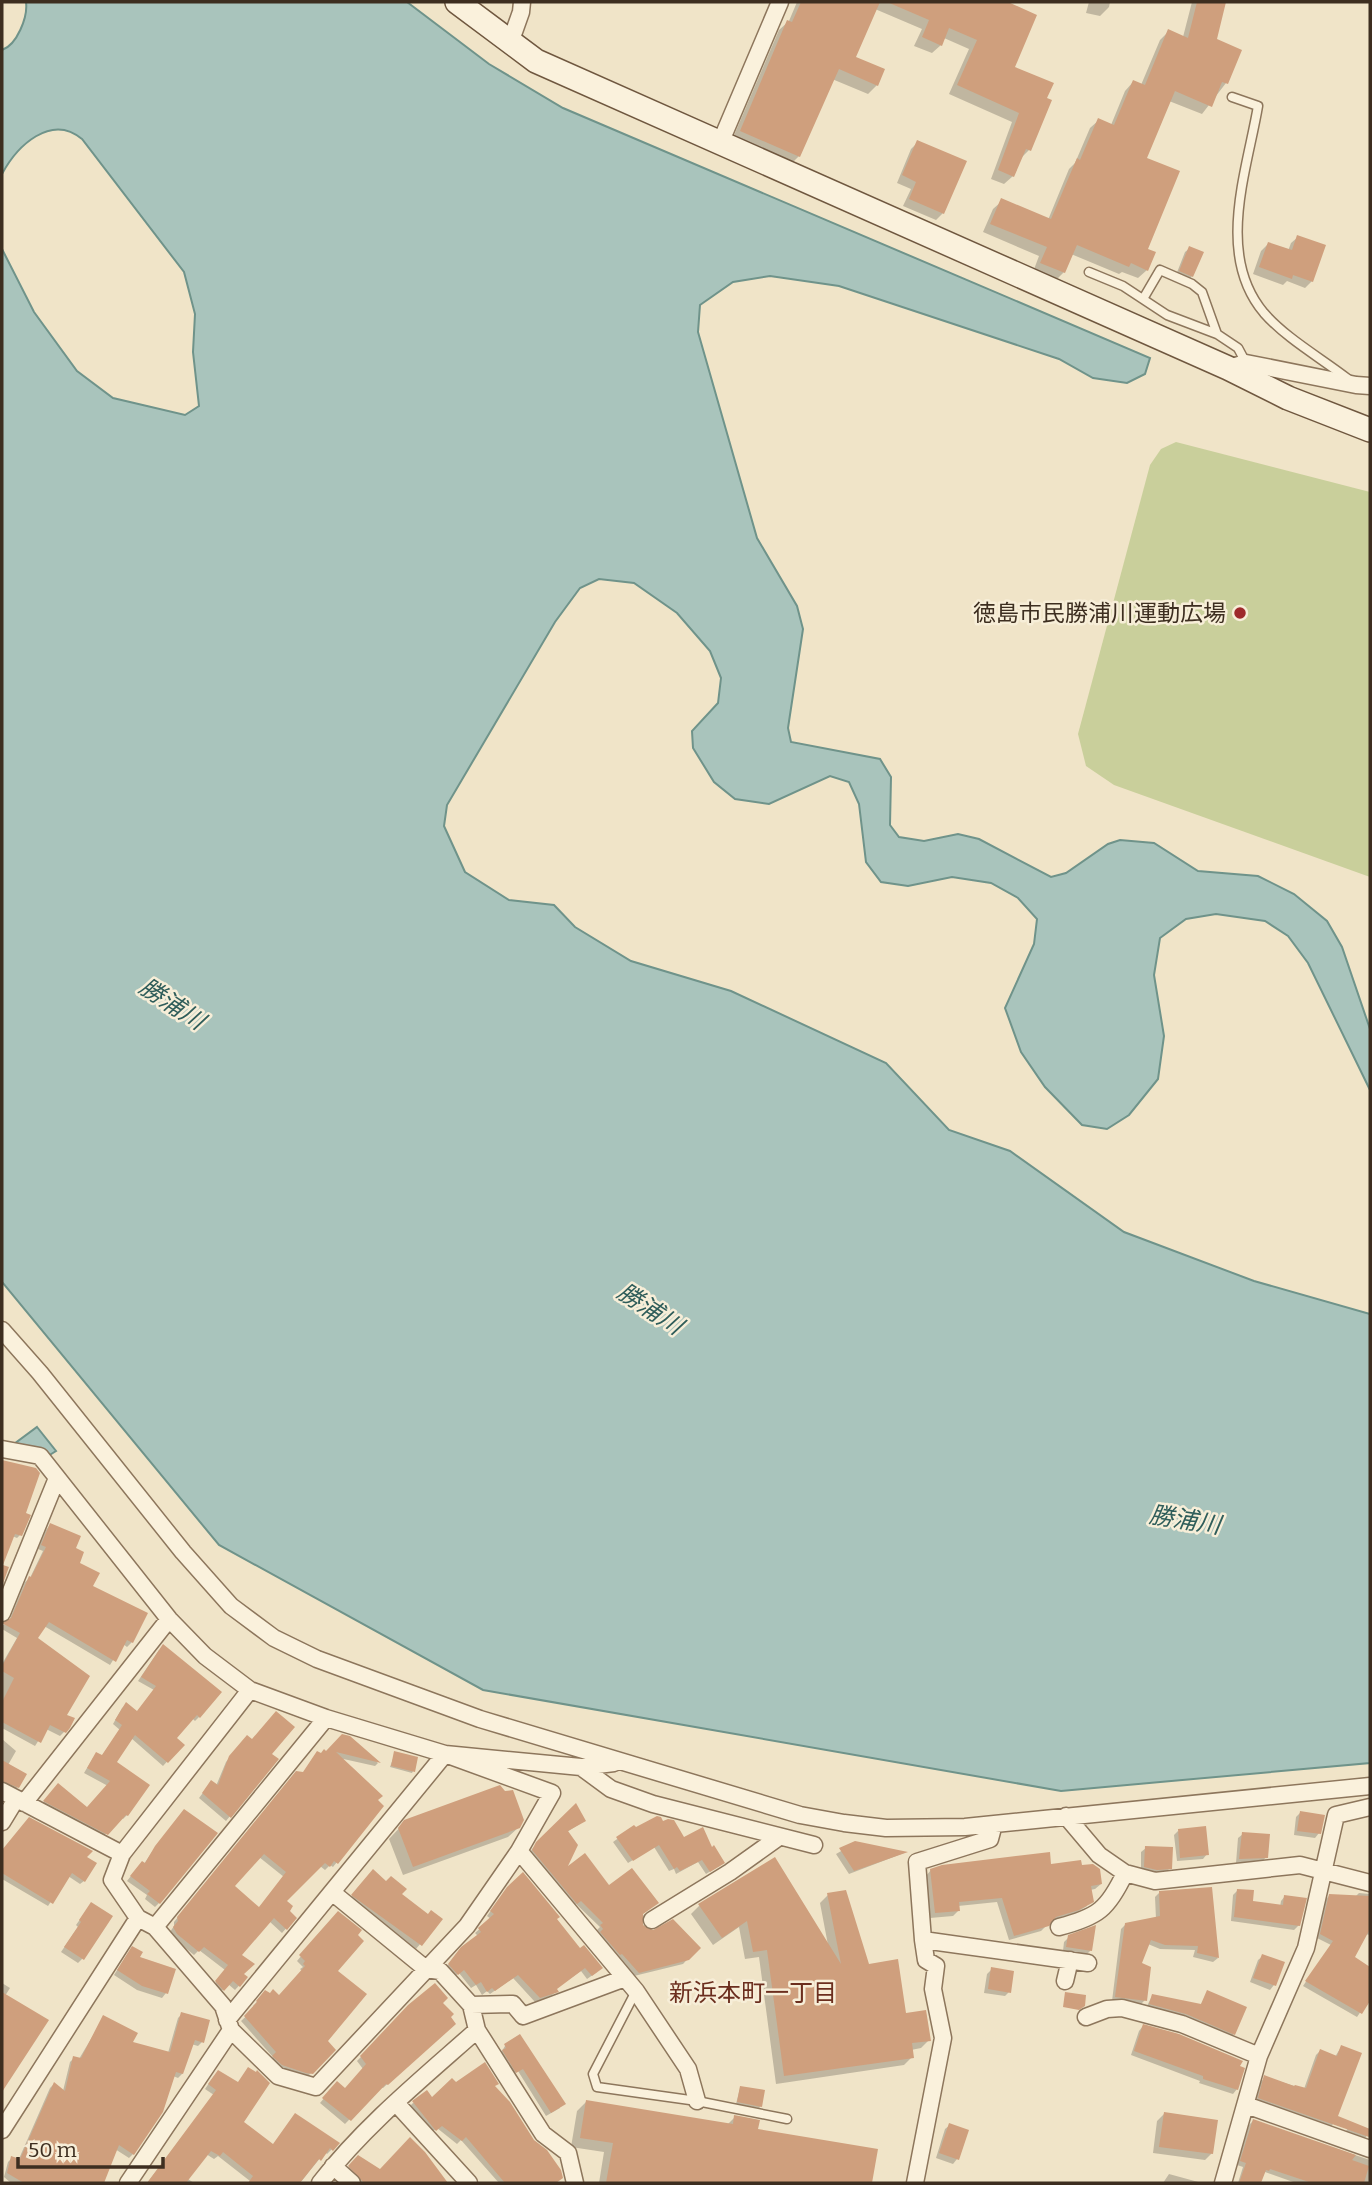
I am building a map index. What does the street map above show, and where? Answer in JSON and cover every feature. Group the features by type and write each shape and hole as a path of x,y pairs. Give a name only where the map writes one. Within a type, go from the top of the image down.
{"street":[{"path":"457,2 536,61 1237,366 1288,398 1370,430"},
{"path":"510,43 522,2"},
{"path":"721,141 780,2"},
{"path":"1237,366 1363,386 1370,397"},
{"path":"2,1330 40,1373 183,1552 231,1606 274,1638 317,1659 480,1719 800,1815 886,1828 965,1827 1370,1786"},
{"path":"2,1448 40,1457 169,1619 205,1656 250,1690 326,1718 445,1754 552,1793 519,1851 467,1927 316,2087 278,2076 229,2025 223,2006 155,1927 138,1918 112,1880 122,1854 250,1690"},
{"path":"2,1613 57,1478"},
{"path":"2,1822 14,1798 169,1619"},
{"path":"155,1927 326,1718"},
{"path":"445,1754 581,1767 623,1762"},
{"path":"128,2183 229,2025 445,1754"},
{"path":"581,1767 611,1789 653,1804 814,1845"},
{"path":"14,1798 122,1854"},
{"path":"1223,2183 1259,2056 1306,1948 1336,1815 1370,1807"},
{"path":"1066,1816 1099,1855 1125,1872 1155,1881 1300,1865 1370,1883"},
{"path":"915,2183 943,2038 933,1989 936,1966 926,1960 923,1941 916,1862 990,1839 994,1824"},
{"path":"652,1920 730,1872 779,1837"},
{"path":"519,1851 636,1991 688,2069 697,2101"},
{"path":"1059,1927 1088,1920 1103,1909 1117,1890 1125,1872"},
{"path":"333,1893 426,1969 440,1971 471,2005 477,2029 543,2134 568,2153 575,2183"},
{"path":"2,2130 138,1918"},
{"path":"923,1941 980,1956 1088,1963"},
{"path":"1065,1981 1070,1961"},
{"path":"471,2005 513,2004 523,2016 625,1978"},
{"path":"1086,2017 1107,2009 1122,2008 1182,2024 1259,2056"},
{"path":"320,2183 333,2166 396,2103 477,2029"},
{"path":"396,2103 469,2183"},
{"path":"1246,2105 1370,2149"},
{"path":"333,2166 352,2183"}],"lane":[{"path":"1232,97 1258,106 1238,221 1242,273 1264,313 1299,343 1363,386"},
{"path":"1143,299 1160,270 1192,284 1202,292 1217,334"},
{"path":"1089,272 1123,286 1167,315 1217,334 1238,348 1237,366"},
{"path":"636,1991 593,2074 597,2087 697,2101 788,2119"}],"green space":[{"name":"徳島市民勝浦川運動広場","path":"1176,442 1370,492 1370,877 1114,785 1086,766 1078,734 1150,465 1161,449"}],"water":[{"name":"勝浦川","path":"26,2 407,2 489,64 563,108 1150,358 1145,374 1127,383 1093,378 1059,359 839,286 770,276 733,282 700,305 698,332 757,538 797,606 803,629 788,728 791,742 880,759 891,777 890,825 899,837 924,841 958,834 979,839 1051,877 1066,873 1108,844 1120,840 1154,843 1198,871 1258,876 1294,894 1327,921 1342,947 1370,1029 1370,1090 1308,963 1288,936 1265,921 1216,914 1186,919 1160,938 1154,975 1164,1036 1158,1079 1129,1115 1107,1129 1082,1125 1045,1087 1021,1052 1005,1008 1034,944 1037,919 1018,898 991,883 952,877 908,886 881,882 866,862 859,804 849,782 830,776 769,804 735,799 714,782 693,748 692,731 718,703 721,678 710,651 677,613 634,583 599,579 580,588 555,622 447,805 444,826 465,872 509,900 554,905 575,927 631,961 731,991 886,1063 949,1130 1010,1151 1124,1232 1254,1281 1370,1314 1370,1763 1061,1791 483,1690 219,1545 2,1282 2,249 34,312 77,371 113,398 185,415 199,406 193,352 195,314 184,272 82,139 70,132 47,131 36,136 16,153 2,174 2,50 17,37 25,15"},
{"path":"37,1427 56,1451 48,1456 14,1444"}],"building":[{"path":"801,2 880,2 856,57 885,69 878,86 839,69 800,157 740,131 787,20 792,22"},
{"path":"887,2 1008,2 1037,15 1015,67 1054,83 1047,98 1052,100 1031,151 1026,149 1014,177 998,170 1019,113 957,85 977,40 949,28 942,46 922,37 929,20"},
{"path":"1197,2 1226,2 1217,39 1242,50 1228,84 1222,82 1212,107 1175,91 1147,158 1180,171 1148,249 1156,252 1148,271 1131,263 1129,267 1077,245 1065,273 1040,263 1047,247 990,224 1001,198 1051,219 1077,158 1080,160 1098,118 1114,125 1133,80 1145,85 1168,29 1188,38"},
{"path":"917,140 967,161 944,214 909,199 916,182 902,175"},
{"path":"1297,235 1326,245 1313,282 1293,275 1292,279 1259,267 1268,242 1292,250"},
{"path":"1189,246 1204,252 1193,277 1179,271"},
{"path":"2,1460 36,1468 40,1473 26,1513 31,1515 22,1536 15,1534 3,1565 9,1567 2,1586"},
{"path":"50,1523 81,1536 76,1548 84,1552 80,1563 100,1573 93,1586 148,1613 133,1643 127,1640 116,1662 49,1622 38,1638 90,1676 67,1715 75,1718 70,1728 66,1733 50,1725 41,1743 2,1722 2,1702 14,1678 2,1671 2,1666 20,1633 2,1623 11,1618 29,1576 31,1577 46,1547 41,1545"},
{"path":"163,1644 222,1692 200,1718 197,1715 177,1738 185,1745 168,1763 135,1735 117,1762 150,1785 128,1816 126,1815 108,1835 43,1801 58,1783 87,1807 110,1781 87,1768 96,1752 102,1755 122,1725 115,1720 126,1702 137,1711 156,1686 141,1677"},
{"path":"276,1711 295,1727 272,1754 279,1759 231,1818 202,1793 211,1780 218,1785 229,1756 247,1735 252,1739"},
{"path":"342,1734 350,1736 381,1763 336,1752 383,1796 378,1800 384,1806 338,1864 334,1861 330,1867 325,1863 287,1901 293,1906 290,1911 297,1918 287,1930 274,1918 242,1955 255,1964 244,1974 248,1977 240,1987 233,1981 224,1991 215,1981 228,1965 204,1947 199,1952 177,1934 173,1927 178,1921 177,1917 296,1771 303,1772 317,1751 326,1751","holes":["264,1854 286,1872 259,1907 235,1886"]},
{"path":"394,1751 418,1757 415,1772 391,1766"},
{"path":"2,1760 27,1774 19,1788 2,1781"},
{"path":"500,1785 505,1791 513,1790 524,1820 520,1828 413,1867 398,1828 404,1820"},
{"path":"576,1803 586,1821 568,1831 578,1845 568,1866 585,1853 609,1885 632,1868 659,1903 643,1914 643,1925 653,1930 673,1919 701,1948 689,1960 639,1973 600,1932 603,1929 600,1925 603,1923 581,1901 577,1904 532,1850 536,1842"},
{"path":"184,1809 218,1833 160,1904 147,1894 150,1891 130,1876 142,1861 145,1863"},
{"path":"1300,1811 1325,1815 1321,1834 1297,1831"},
{"path":"657,1816 663,1821 674,1820 684,1837 703,1827 712,1847 714,1845 725,1863 710,1872 702,1860 680,1871 677,1867 674,1869 659,1845 633,1861 616,1837 634,1825 636,1827"},
{"path":"29,1817 93,1851 87,1857 97,1863 85,1882 72,1873 53,1904 2,1873 2,1850"},
{"path":"1206,1826 1209,1855 1180,1858 1178,1829"},
{"path":"1242,1832 1270,1834 1268,1858 1239,1859"},
{"path":"855,1841 908,1852 854,1871 839,1848"},
{"path":"1145,1846 1173,1847 1172,1869 1144,1867"},
{"path":"1050,1852 1051,1864 1081,1860 1082,1865 1093,1864 1100,1869 1102,1884 1091,1886 1094,1902 1056,1917 1049,1926 1014,1936 1002,1898 959,1902 960,1911 935,1913 930,1869 942,1865"},
{"path":"775,1857 841,1964 827,1893 846,1890 869,1964 898,1959 906,2013 926,2010 931,2041 912,2043 914,2058 784,2076 767,1950 753,1952 747,1921 722,1938 698,1904"},
{"path":"373,1869 386,1881 391,1876 407,1889 402,1894 428,1914 431,1910 443,1919 422,1946 351,1895"},
{"path":"523,1872 560,1917 557,1919 580,1948 584,1945 603,1968 592,1976 585,1968 557,1989 559,1992 540,1998 518,1975 495,1991 492,1988 487,1992 481,1982 476,1985 464,1970 458,1975 448,1964 461,1947 481,1932 478,1928 494,1914 490,1911 507,1887"},
{"path":"1212,1887 1219,1958 1197,1953 1198,1946 1165,1945 1151,1940 1142,1963 1151,1967 1147,2001 1115,1997 1125,1923 1160,1916 1159,1891"},
{"path":"1237,1889 1254,1890 1253,1901 1283,1905 1284,1895 1307,1898 1300,1926 1234,1917"},
{"path":"1329,1894 1370,1896 1370,1929 1355,1957 1370,1967 1370,2001 1362,2014 1305,1981 1333,1941 1320,1934"},
{"path":"91,1902 113,1916 84,1960 64,1947"},
{"path":"338,1911 362,1930 358,1935 364,1941 338,1971 367,1994 328,2041 336,2050 313,2074 306,2073 282,2065 272,2056 276,2052 244,2016 265,1990 270,1993 273,1989 279,1995 305,1966 305,1961 299,1955"},
{"path":"1096,1925 1092,1951 1066,1947 1068,1935"},
{"path":"132,1946 143,1952 140,1957 176,1969 168,1994 142,1986 117,1970"},
{"path":"1262,1954 1285,1962 1276,1986 1253,1978"},
{"path":"991,1967 1014,1971 1011,1993 988,1989"},
{"path":"435,1983 448,1998 443,2003 454,2014 451,2017 456,2024 386,2084 351,2121 322,2098 337,2081 345,2088 366,2064 360,2056 408,2005"},
{"path":"1207,1990 1247,2007 1235,2035 1186,2014 1149,2004 1152,1994 1201,2004"},
{"path":"2,1992 49,2020 2,2092"},
{"path":"1065,1992 1086,1995 1085,2006 1079,2010 1063,2007"},
{"path":"181,2012 210,2020 204,2043 195,2040 183,2074 176,2072 163,2112 134,2155 119,2145 104,2183 24,2183 7,2173 11,2156 20,2159 54,2082 65,2091 73,2056 81,2058 103,2015 138,2033 133,2042 170,2052"},
{"path":"1143,2024 1179,2034 1243,2061 1240,2066 1245,2068 1238,2090 1134,2051"},
{"path":"520,2034 566,2104 551,2113 523,2069 516,2073 502,2050 506,2048 504,2044"},
{"path":"1341,2045 1362,2053 1338,2116 1370,2129 1369,2137 1258,2098 1264,2075 1306,2088 1320,2049 1337,2056"},
{"path":"485,2062 499,2084 495,2086 510,2102 534,2140 547,2150 561,2170 563,2178 556,2183 505,2183 466,2137 462,2141 442,2126 436,2131 412,2101 427,2090 432,2097 452,2078 456,2082"},
{"path":"248,2067 256,2072 257,2070 270,2083 244,2122 273,2144 295,2113 340,2143 333,2151 330,2148 321,2161 319,2159 300,2183 248,2183 253,2176 223,2152 220,2156 211,2151 186,2183 147,2183 216,2090 208,2084 218,2070 238,2082"},
{"path":"740,2086 765,2090 762,2107 737,2102"},
{"path":"586,2100 733,2124 734,2115 760,2120 758,2129 878,2149 872,2183 606,2183 613,2143 580,2138"},
{"path":"1164,2112 1218,2120 1213,2154 1159,2147"},
{"path":"1253,2119 1356,2155 1352,2160 1369,2166 1364,2183 1312,2183 1270,2169 1266,2170 1261,2183 1239,2183 1246,2163 1240,2161"},
{"path":"949,2123 969,2130 959,2160 939,2153"},
{"path":"410,2137 448,2183 364,2183 348,2166 358,2155 380,2169"}],"place":[{"name":"徳島市民勝浦川運動広場","path":"1240,613"}],"district":[{"name":"新浜本町一丁目","path":"753,1993"}]}
